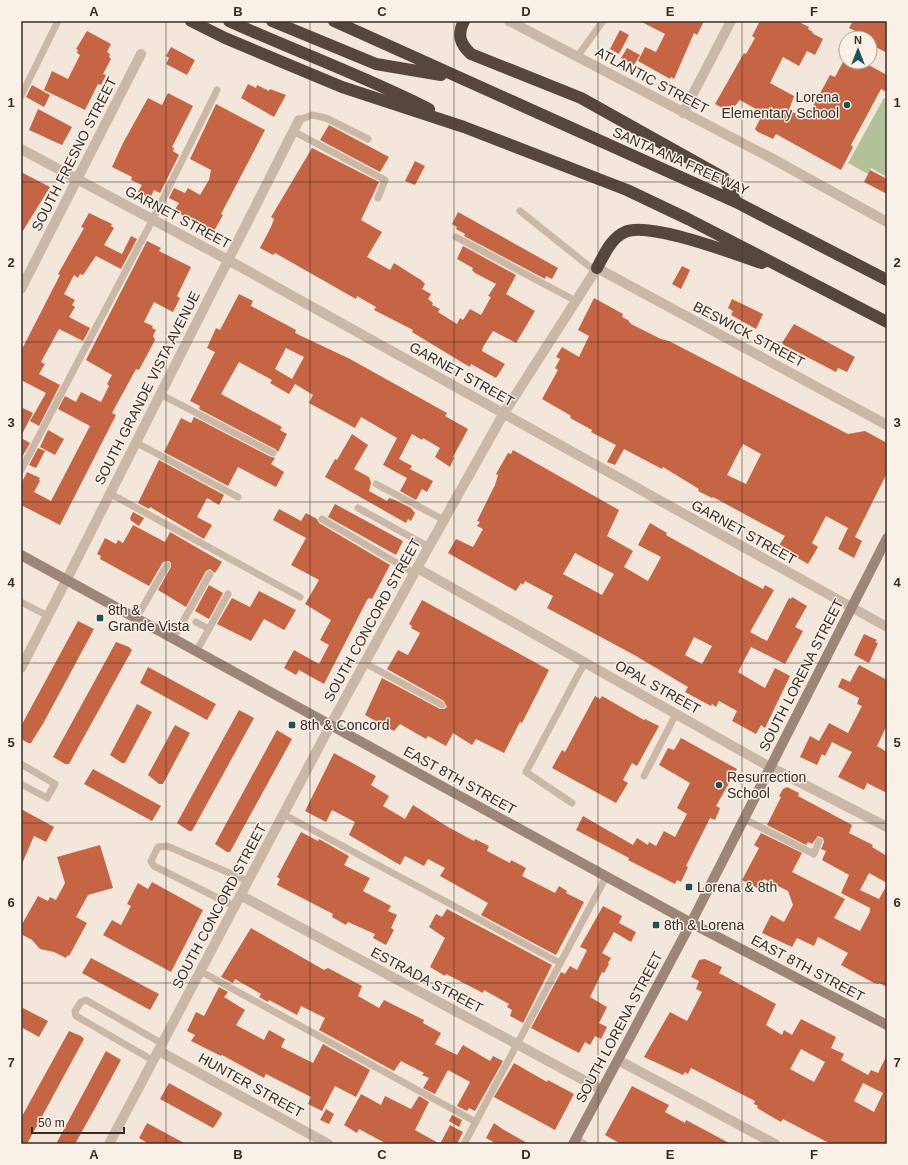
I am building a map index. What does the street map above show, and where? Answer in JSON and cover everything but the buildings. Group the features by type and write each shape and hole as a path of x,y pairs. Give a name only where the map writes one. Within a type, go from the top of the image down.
{"highway":[{"path":"191,21 225,38 342,87 464,127 627,190 688,219 887,322"},
{"path":"229,21 289,48 384,86 464,127"},
{"path":"272,21 376,64 458,78"},
{"path":"334,21 458,78"},
{"path":"464,21 459,34 461,41 471,54 581,98 724,178 736,202"},
{"name":"SANTA ANA FREEWAY","path":"458,78 736,202 887,280"},
{"path":"596,269 608,248 616,238 625,232 635,229 647,229 662,232 795,274"}],"main road":[{"name":"SOUTH LORENA STREET","path":"574,1142 691,923 887,538"},
{"name":"EAST 8TH STREET","path":"21,555 174,637 691,923 887,1025"}],"street":[{"name":"ATLANTIC STREET","path":"509,21 683,112 887,222"},
{"path":"683,112 731,21"},
{"name":"SOUTH FRESNO STREET","path":"21,289 141,54"},
{"name":"SOUTH GRANDE VISTA AVENUE","path":"21,668 299,120"},
{"name":"GARNET STREET","path":"21,149 228,260 887,627"},
{"name":"SOUTH CONCORD STREET","path":"109,1144 331,724 415,571 504,413 596,269"},
{"name":"BESWICK STREET","path":"596,269 887,425"},
{"name":"OPAL STREET","path":"415,571 585,662 770,767 887,827"},
{"name":"ESTRADA STREET","path":"240,895 602,1090"},
{"name":"HUNTER STREET","path":"161,1047 328,1144"},
{"path":"618,1060 775,1144"}],"lane":[{"path":"21,96 58,21"},
{"path":"577,57 603,21"},
{"path":"21,470 153,219 217,90"},
{"path":"299,120 312,115 326,118 368,139"},
{"path":"294,131 385,180 378,198"},
{"path":"520,212 596,269"},
{"path":"456,237 576,301"},
{"path":"160,394 273,453"},
{"path":"135,442 238,497"},
{"path":"376,484 444,520"},
{"path":"109,493 300,597"},
{"path":"358,508 429,547"},
{"path":"322,519 415,571"},
{"path":"137,617 166,565"},
{"path":"174,637 210,574"},
{"path":"197,650 228,594"},
{"path":"21,602 48,616"},
{"path":"196,622 209,629"},
{"path":"572,803 526,772 585,662"},
{"path":"365,663 442,705"},
{"path":"644,776 676,714"},
{"path":"21,764 55,784 47,798 21,784"},
{"path":"283,814 560,964"},
{"path":"744,819 814,854 819,841"},
{"path":"234,906 154,866 151,861 158,847 167,846 248,881"},
{"path":"464,1144 606,876"},
{"path":"200,971 476,1122"},
{"path":"154,1061 76,1016 75,1011 81,1002 86,1000 161,1047"},
{"path":"574,1142 585,1144"}],"green space":[{"path":"884,98 887,99 887,177 871,168 868,174 848,163"}],"place":[{"name":"Lorena Elementary School","path":"847,105"},
{"name":"8th & Grande Vista","path":"100,618"},
{"name":"8th & Concord","path":"292,725"},
{"name":"Resurrection School","path":"719,785"},
{"name":"Lorena & 8th","path":"689,887"},
{"name":"8th & Lorena","path":"656,925"}]}
